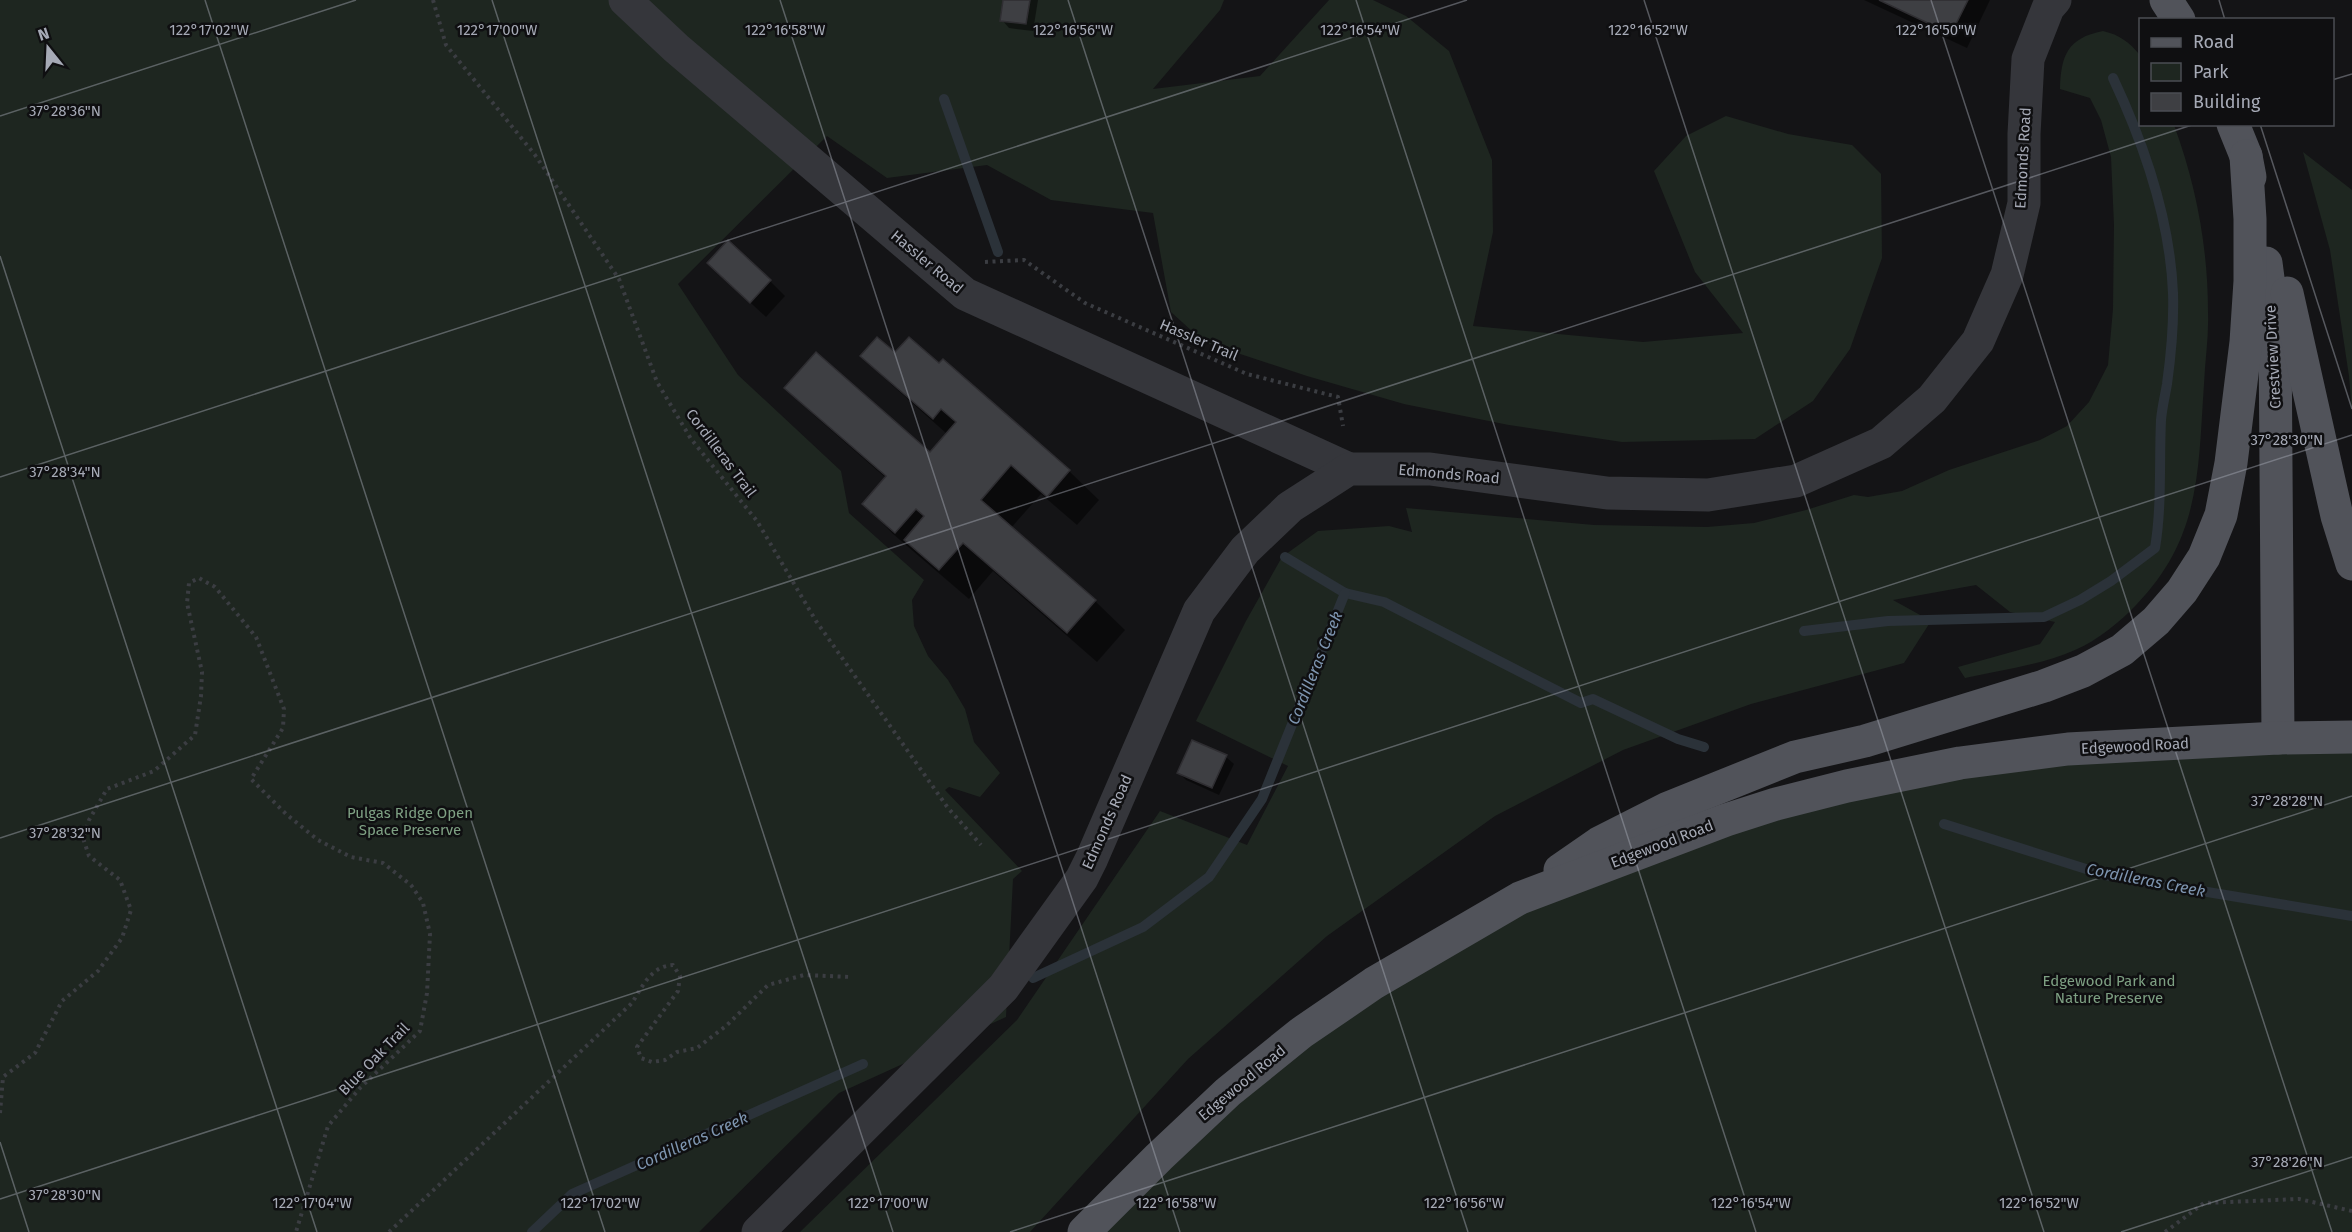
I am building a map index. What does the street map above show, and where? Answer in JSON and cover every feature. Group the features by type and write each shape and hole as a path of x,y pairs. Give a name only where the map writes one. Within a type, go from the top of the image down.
{"main road":[{"path":"2166,0 2178,18"},
{"name":"Crestview Drive","path":"2234,126 2246,156 2265,257 2275,332 2278,738"},
{"path":"2246,156 2296,326 2337,516 2352,564"},
{"path":"1520,898 1599,843 1668,808 1795,758 1865,741 2044,686 2083,671 2122,650 2156,621 2182,591 2204,557 2221,514 2231,462 2245,353 2250,281 2246,156"},
{"name":"Edgewood Road","path":"1084,1232 1159,1156 1220,1100 1301,1033 1374,983 1520,898 1726,819 1847,786 1960,763 2068,749 2278,738 2352,737"}],"street":[{"name":"Hassler Road","path":"625,0 676,48 965,294 1349,469"},
{"name":"Edmonds Road","path":"758,1232 1003,988 1082,878 1199,611 1245,550 1290,507 1349,469 1430,469 1607,493 1708,495 1796,481 1881,443 1932,399 1978,341 2007,275 2024,203 2024,134 2028,59 2048,8 2055,0"}],"path":[{"name":"Cordilleras Trail","path":"433,0 446,45 535,155 619,279 657,382 692,439 758,521 816,621 948,808 981,845"},
{"name":"Hassler Trail","path":"994,262 1024,260 1085,303 1248,374 1338,397 1349,469"},
{"name":"Blue Oak Trail","path":"0,1113 3,1077 35,1053 62,1001 98,971 122,938 131,910 120,880 89,856 83,838 89,820 107,789 154,771 195,735 202,672 187,603 189,583 199,579 215,587 256,638 284,709 284,728 251,779 286,814 318,840 351,857 383,863 411,885 423,903 430,934 426,993 420,1031 360,1088 328,1126 296,1232"},
{"path":"389,1232 632,1003 649,976 664,966 673,966 680,976 678,990 637,1047 641,1058 652,1062 665,1059 677,1052 697,1048 709,1040 768,985 804,975 851,976"},
{"path":"2166,1232 2204,1203 2299,1199 2352,1211"}],"green space":[{"name":"Pulgas Ridge Open Space Preserve","path":"0,0 1224,0 1220,10 1153,89 1260,76 1329,0 1373,0 1406,16 1449,51 1492,160 1493,232 1473,326 1643,342 1743,333 1695,272 1654,171 1686,136 1726,116 1788,134 1852,145 1881,174 1882,258 1850,349 1813,401 1755,439 1622,442 1509,425 1404,404 1307,376 1204,342 1171,312 1153,213 1051,200 987,165 887,178 827,136 678,284 738,375 841,471 849,513 924,580 912,600 914,626 928,656 948,680 965,709 974,742 1000,773 980,797 949,787 945,790 1022,871 1013,879 1006,1017 839,1093 699,1232 0,1232"},
{"path":"2103,31 2114,35 2132,46 2139,54 2139,126 2174,126 2189,170 2206,264 2208,330 2200,446 2192,502 2185,528 2174,554 2158,579 2123,617 2092,641 2075,650 2035,663 1965,678 1958,667 2040,644 2055,622 2010,612 1976,585 1893,600 1931,621 1904,663 1751,704 1623,750 1495,816 1327,936 1188,1059 1030,1232 800,1232 1017,1020 1160,811 1247,845 1288,766 1196,721 1246,621 1282,557 1318,531 1389,526 1412,532 1406,508 1594,525 1707,527 1754,523 1854,495 1868,497 1902,491 1949,470 2040,440 2067,426 2089,402 2108,365 2113,309 2114,225 2111,157 2101,120 2090,98 2060,89 2062,67 2068,50 2081,38"},
{"path":"2303,152 2352,190 2352,413 2349,376 2330,250"},
{"name":"Edgewood Park and Nature Preserve","path":"2352,737 2352,1232 1084,1232 1159,1157 1448,941 1847,786"}],"building":[{"path":"1003,0 1030,0 1026,24 1000,21"},
{"path":"1879,0 1968,0 1951,34"},
{"path":"728,240 771,280 750,303 707,263"},
{"path":"877,337 895,352 909,337 939,363 943,359 1070,470 1047,497 1011,465 981,500 1096,600 1067,633 963,543 939,570 904,540 924,516 916,509 895,533 862,504 886,476 784,388 816,352 930,452 956,422 941,409 933,419 860,356"},
{"path":"1192,740 1227,755 1212,788 1177,773"}],"waterway":[{"path":"1804,631 1888,621 2044,617 2080,600 2111,581 2155,548 2161,420 2173,327 2171,265 2154,182 2113,78"},
{"path":"944,99 998,252"},
{"name":"Cordilleras Creek","path":"1285,557 1345,593 1384,602 1581,703 1593,699 1678,739 1704,747"},
{"name":"Cordilleras Creek","path":"1033,978 1143,927 1209,877 1262,799 1345,593"},
{"name":"Cordilleras Creek","path":"1944,824 2105,875 2352,916"},
{"name":"Cordilleras Creek","path":"532,1232 572,1194 863,1064"}]}
